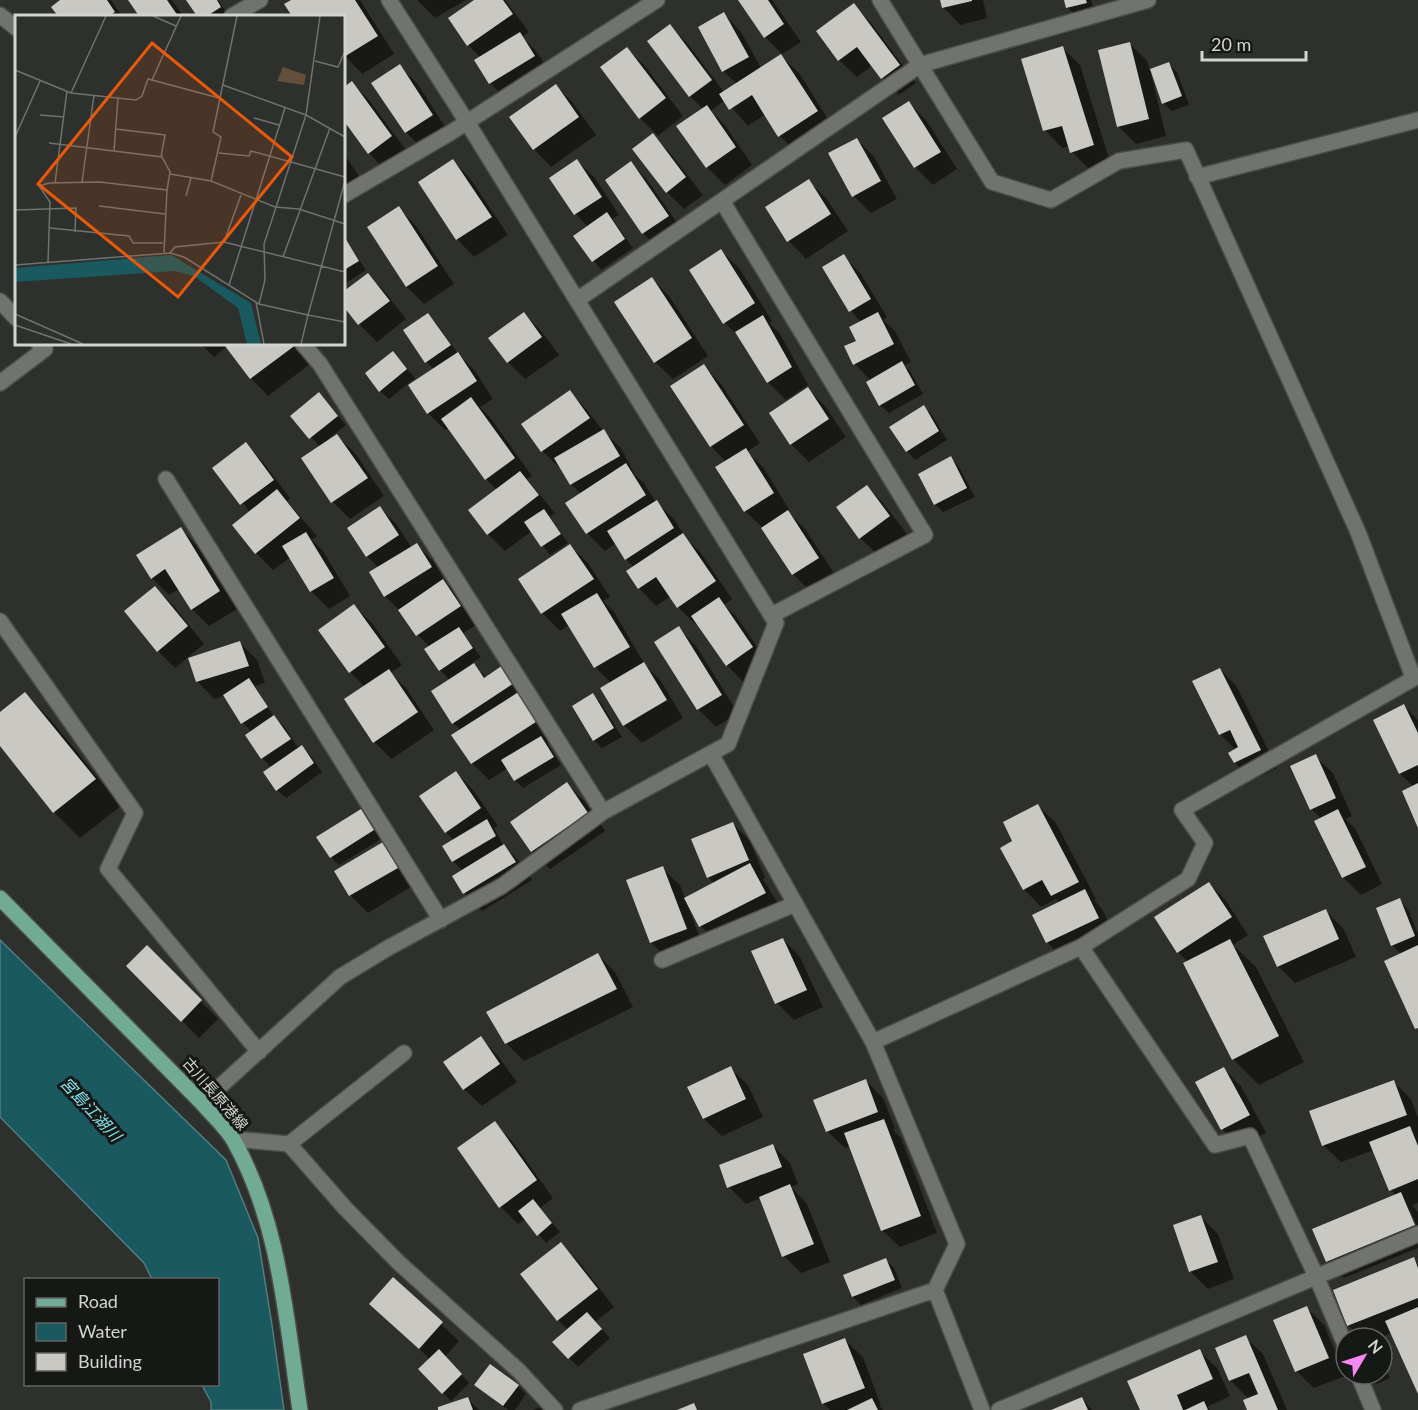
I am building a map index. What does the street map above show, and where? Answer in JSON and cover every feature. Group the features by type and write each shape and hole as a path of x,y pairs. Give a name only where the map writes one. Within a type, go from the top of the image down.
{"main road":[{"name":"古川長原港線","path":"0,898 202,1102 233,1139 255,1185 276,1252 300,1410"}],"street":[{"path":"234,15 260,0"},
{"path":"202,1102 340,977 502,886 603,812 728,744 776,623 389,0"},
{"path":"345,194 466,122 657,0"},
{"path":"873,1042 1081,947 1188,879 1205,843 1182,810 1416,677 1358,532 1186,150 1119,161 1051,200 992,182 880,0"},
{"path":"577,300 920,65 1148,0"},
{"path":"0,15 15,27"},
{"path":"1197,177 1418,120"},
{"path":"722,201 925,535 772,615"},
{"path":"0,301 15,317"},
{"path":"0,383 45,349 40,345"},
{"path":"304,345 320,364 603,812"},
{"path":"166,479 441,920"},
{"path":"0,621 135,813 108,869 259,1052"},
{"path":"580,1410 935,1290 957,1244 873,1042 711,754"},
{"path":"662,960 795,904"},
{"path":"1081,947 1215,1145 1250,1136 1337,1326"},
{"path":"233,1139 289,1144 404,1053"},
{"path":"289,1144 345,1208 398,1262 519,1371 555,1410"},
{"path":"999,1410 1418,1234"},
{"path":"935,1290 982,1410"},
{"path":"1363,1386 1373,1410"}],"water":[{"name":"宮島江湖川","path":"0,940 226,1160 258,1238 284,1410 211,1410 211,1402 203,1386 219,1386 219,1278 152,1278 144,1263 0,1117"}],"building":[{"path":"60,0 107,0 115,12 110,15 57,15 51,7"},
{"path":"128,0 167,0 177,15 138,15"},
{"path":"186,0 217,0 221,7 209,15 196,15"},
{"path":"291,0 355,0 378,36 345,56 345,15 291,15 284,4"},
{"path":"474,0 503,0 513,14 467,46 448,18"},
{"path":"738,0 768,0 784,24 764,38"},
{"path":"940,0 972,0 972,1 942,8"},
{"path":"1064,0 1086,0 1087,3 1066,8"},
{"path":"854,3 900,65 881,79 857,47 838,61 816,31"},
{"path":"724,12 749,57 722,72 698,27"},
{"path":"670,24 712,80 689,97 647,41"},
{"path":"520,32 535,56 489,84 474,60"},
{"path":"1130,42 1149,119 1117,127 1098,50"},
{"path":"1063,46 1094,145 1070,153 1062,126 1043,131 1021,59"},
{"path":"627,47 666,98 639,119 600,67"},
{"path":"781,54 818,111 778,137 752,95 729,110 719,94"},
{"path":"1169,62 1182,96 1162,104 1150,69"},
{"path":"400,64 433,115 405,133 371,83"},
{"path":"352,81 392,136 368,154 345,122 345,86"},
{"path":"556,84 579,117 533,150 509,117"},
{"path":"909,101 941,152 914,168 882,118"},
{"path":"707,105 736,147 706,168 676,126"},
{"path":"653,133 686,177 666,193 632,149"},
{"path":"857,138 881,181 852,197 828,153"},
{"path":"453,159 492,217 456,240 418,182"},
{"path":"577,159 602,197 574,215 549,178"},
{"path":"631,161 669,216 642,234 605,180"},
{"path":"809,179 831,214 787,242 765,207"},
{"path":"399,206 438,266 406,287 367,227"},
{"path":"607,212 625,239 592,262 573,236"},
{"path":"345,238 359,261 345,269"},
{"path":"721,249 755,303 723,324 689,270"},
{"path":"844,254 871,299 849,312 822,267"},
{"path":"368,273 390,301 358,325 345,308 345,290"},
{"path":"652,277 692,338 654,363 614,302"},
{"path":"524,312 542,337 507,363 488,338"},
{"path":"878,312 894,344 853,365 844,346 856,341 849,327"},
{"path":"428,313 451,345 425,363 403,330"},
{"path":"763,315 792,367 767,383 735,332"},
{"path":"226,345 296,345 250,379 225,346"},
{"path":"393,351 407,369 379,392 365,373"},
{"path":"458,352 477,381 427,414 408,385"},
{"path":"902,361 915,385 879,406 866,382"},
{"path":"704,364 744,425 710,447 670,386"},
{"path":"808,387 829,419 790,445 769,413"},
{"path":"570,390 590,418 541,452 521,424"},
{"path":"319,392 338,416 309,439 290,416"},
{"path":"471,397 515,458 485,480 441,419"},
{"path":"924,405 939,431 906,452 889,427"},
{"path":"604,429 620,456 570,485 554,458"},
{"path":"337,434 368,478 331,503 301,458"},
{"path":"246,442 274,480 240,505 212,468"},
{"path":"746,448 774,493 744,512 715,467"},
{"path":"951,456 967,488 934,505 918,474"},
{"path":"626,463 646,495 586,534 565,503"},
{"path":"520,471 539,495 487,535 468,510"},
{"path":"867,485 890,516 859,539 836,507"},
{"path":"277,489 300,518 255,554 232,525"},
{"path":"657,500 674,528 625,560 607,531"},
{"path":"380,506 399,535 366,557 347,528"},
{"path":"544,509 561,534 541,547 524,522"},
{"path":"788,510 819,558 792,575 761,528"},
{"path":"181,527 220,591 191,610 165,569 151,579 136,555"},
{"path":"306,532 334,578 310,592 282,546"},
{"path":"683,533 716,581 677,608 656,577 638,589 626,571"},
{"path":"417,543 432,567 384,597 369,572"},
{"path":"570,544 594,579 541,614 518,579"},
{"path":"443,579 461,606 416,636 398,610"},
{"path":"155,586 188,626 157,652 124,611"},
{"path":"597,593 630,647 594,668 561,614"},
{"path":"719,597 753,647 726,666 691,616"},
{"path":"354,604 385,647 349,673 318,630"},
{"path":"679,626 722,695 697,710 654,642"},
{"path":"459,627 473,648 439,671 424,649"},
{"path":"240,641 249,666 196,682 188,658"},
{"path":"644,662 667,700 623,726 600,688"},
{"path":"474,663 484,678 506,663 517,681 452,724 431,691"},
{"path":"1220,668 1261,750 1234,763 1228,753 1238,747 1230,730 1219,735 1192,681"},
{"path":"389,669 418,712 373,743 344,699"},
{"path":"249,678 268,707 241,724 223,695"},
{"path":"520,691 539,720 471,764 451,735"},
{"path":"25,692 96,779 53,813 0,746 0,712"},
{"path":"593,693 614,728 593,741 572,706"},
{"path":"1404,704 1418,733 1418,765 1399,774 1373,720"},
{"path":"274,715 291,739 261,759 245,735"},
{"path":"541,736 554,757 514,781 501,760"},
{"path":"302,745 314,763 276,791 263,772"},
{"path":"1316,754 1336,798 1310,810 1290,766"},
{"path":"456,771 481,808 445,833 419,796"},
{"path":"567,782 588,813 531,852 510,822"},
{"path":"1418,783 1418,828 1402,791"},
{"path":"1038,804 1079,882 1051,896 1042,880 1023,890 1000,848 1012,841 1003,822"},
{"path":"361,809 374,830 330,858 316,837"},
{"path":"1338,809 1366,867 1342,878 1314,821"},
{"path":"487,819 496,836 452,862 442,846"},
{"path":"733,822 749,860 707,878 691,839"},
{"path":"383,842 398,868 349,896 334,871"},
{"path":"504,844 516,862 463,894 452,876"},
{"path":"750,863 766,893 699,927 684,898"},
{"path":"663,866 687,929 650,943 626,880"},
{"path":"1209,882 1232,917 1177,953 1154,917"},
{"path":"1085,889 1099,918 1046,943 1032,915"},
{"path":"1400,898 1415,936 1391,946 1376,908"},
{"path":"1326,909 1339,939 1277,967 1263,936"},
{"path":"783,938 807,990 775,1004 751,951"},
{"path":"1230,939 1279,1036 1232,1060 1183,963"},
{"path":"147,945 202,1000 181,1022 126,966"},
{"path":"1418,945 1418,1028 1415,1029 1384,961"},
{"path":"598,953 617,989 505,1044 486,1012"},
{"path":"481,1036 500,1064 463,1090 443,1062"},
{"path":"731,1066 746,1099 703,1119 687,1087"},
{"path":"1224,1067 1250,1115 1221,1130 1195,1082"},
{"path":"866,1079 878,1112 826,1132 813,1100"},
{"path":"1394,1080 1407,1115 1322,1146 1309,1111"},
{"path":"884,1119 921,1216 881,1231 844,1133"},
{"path":"495,1121 537,1180 499,1208 457,1148"},
{"path":"1410,1126 1418,1146 1418,1179 1389,1191 1369,1142"},
{"path":"773,1144 782,1167 727,1188 719,1165"},
{"path":"790,1184 814,1244 782,1257 759,1197"},
{"path":"1401,1192 1415,1225 1326,1262 1312,1229"},
{"path":"533,1199 552,1223 537,1236 518,1211"},
{"path":"1201,1215 1218,1262 1189,1272 1173,1225"},
{"path":"561,1242 598,1289 557,1321 520,1274"},
{"path":"1414,1257 1418,1268 1418,1298 1347,1326 1333,1290"},
{"path":"886,1258 895,1280 852,1297 843,1275"},
{"path":"393,1277 443,1322 419,1349 369,1304"},
{"path":"1307,1306 1329,1358 1295,1372 1273,1320"},
{"path":"1418,1307 1418,1394 1394,1341 1394,1326 1387,1326 1385,1321"},
{"path":"587,1312 602,1329 568,1359 552,1342"},
{"path":"1246,1335 1278,1410 1247,1410 1243,1400 1258,1394 1249,1373 1229,1381 1215,1348"},
{"path":"845,1338 865,1388 822,1404 803,1354"},
{"path":"439,1349 462,1374 442,1394 418,1369"},
{"path":"1200,1349 1213,1379 1177,1395 1183,1410 1140,1410 1127,1381"},
{"path":"490,1364 519,1385 503,1406 474,1385"},
{"path":"468,1397 473,1410 438,1410 438,1407"},
{"path":"1082,1397 1088,1410 1051,1410"},
{"path":"872,1398 878,1410 847,1410"},
{"path":"1204,1401 1208,1410 1185,1410"},
{"path":"694,1403 697,1410 677,1410"}]}
